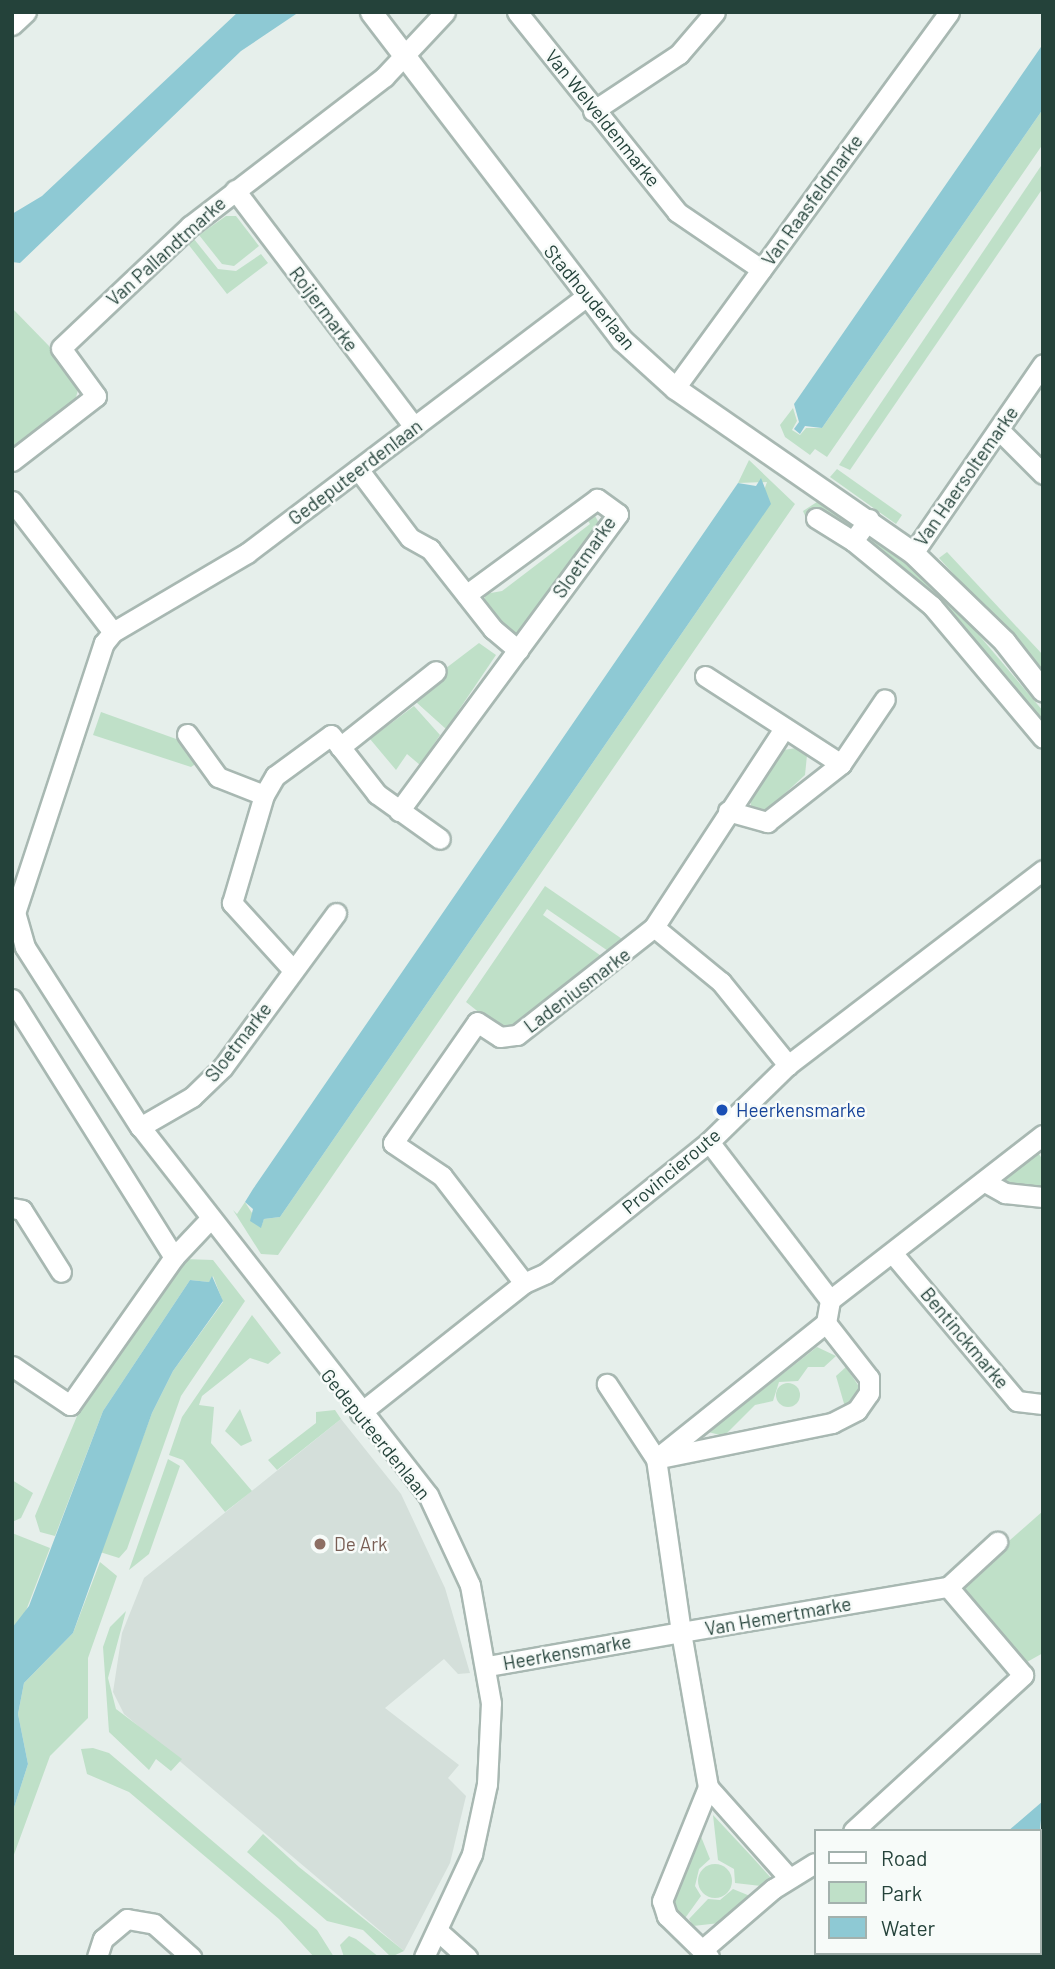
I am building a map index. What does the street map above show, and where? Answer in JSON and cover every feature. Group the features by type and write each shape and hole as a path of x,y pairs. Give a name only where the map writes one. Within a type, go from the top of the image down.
{"street":[{"path":"12,25 26,12"},
{"name":"Stadhouderlaan","path":"371,12 586,297 675,388 869,519 913,553 1004,641 1043,691"},
{"name":"Van Pallandtmarke","path":"12,461 96,396 61,348 235,190 405,56 445,12"},
{"name":"Van Welveldenmarke","path":"517,12 593,111 619,132 677,212 761,269"},
{"path":"593,111 679,54 715,12"},
{"name":"Van Raasfeldmarke","path":"675,388 949,12"},
{"name":"Roijermarke","path":"235,190 414,427"},
{"name":"Gedeputeerdenlaan","path":"424,1957 439,1932 481,1821 492,1746 488,1666 470,1585 428,1495 208,1221 140,1127 25,947 14,913 104,643 113,632 247,553 586,297"},
{"name":"Van Haersoltemarke","path":"913,553 1043,364"},
{"path":"999,430 1043,474"},
{"path":"358,469 410,538 430,549 466,595 518,650"},
{"name":"Sloetmarke","path":"399,811 618,514 597,499 466,595"},
{"path":"12,501 113,632"},
{"path":"816,518 853,541 932,606 1043,738"},
{"path":"853,541 869,519"},
{"path":"340,747 436,671"},
{"path":"705,676 841,764"},
{"path":"728,811 767,822 841,764 886,699"},
{"path":"784,728 654,927 721,982 788,1066"},
{"path":"187,734 218,777 264,795"},
{"path":"293,970 232,903 264,795 275,776 331,735 399,811 440,839"},
{"name":"Provincieroute","path":"360,1413 524,1283 546,1273 709,1142 788,1066 1043,870"},
{"name":"Sloetmarke","path":"140,1127 192,1097 223,1067 336,913"},
{"name":"Ladeniusmarke","path":"524,1283 442,1176 393,1143 477,1022 500,1037 517,1035 654,927"},
{"path":"12,999 174,1257"},
{"path":"656,1459 826,1323 830,1300 894,1255 1043,1135"},
{"path":"709,1142 830,1300"},
{"path":"985,1182 1005,1193 1043,1197"},
{"path":"12,1208 22,1210 61,1272"},
{"path":"12,1366 70,1405 174,1257 208,1221"},
{"name":"Bentinckmarke","path":"894,1255 1017,1401 1043,1404"},
{"path":"656,1459 832,1423 857,1410 869,1393 869,1378 826,1323"},
{"path":"607,1384 656,1459 681,1632"},
{"path":"855,1829 1023,1675 948,1587 997,1542"},
{"name":"Van Hemertmarke","path":"708,1787 681,1632 948,1587"},
{"name":"Heerkensmarke","path":"488,1666 681,1632"},
{"path":"789,1878 708,1787 663,1901 667,1916 706,1953 789,1878 814,1864"},
{"path":"97,1957 107,1933 127,1919 154,1924 191,1957"},
{"path":"439,1932 467,1957"}],"shaded area":[{"path":"341,1419 401,1494 445,1588 470,1673 458,1674 444,1659 385,1708 459,1765 448,1778 466,1796 450,1863 404,1951 124,1714 113,1692 122,1633 144,1578"}],"green space":[{"path":"1043,109 1043,144 827,457 815,449 810,455 785,437 780,425 793,408 797,421 792,430 800,435 806,428 822,428"},
{"path":"1043,163 1043,188 850,470 839,465"},
{"path":"226,216 236,216 259,246 234,266 222,264 199,235"},
{"path":"194,239 218,269 236,271 261,254 268,263 227,294 188,244"},
{"path":"12,308 49,346 78,390 75,401 12,450"},
{"path":"749,460 795,504 278,1255 261,1254 233,1210 237,1214 245,1202 261,1227 264,1219 280,1217 746,540 767,482 738,483"},
{"path":"837,469 902,515 896,524 830,477"},
{"path":"820,500 856,525 849,533 818,514 806,518 803,511"},
{"path":"593,512 601,527 526,631 513,634 484,608 485,594 502,591 590,524 585,516"},
{"path":"865,537 895,552 962,615 1043,711 1043,726"},
{"path":"947,552 1043,655 1043,673 939,558"},
{"path":"479,643 496,655 446,729 416,702 436,687 437,675"},
{"path":"414,706 440,735 420,765 407,754 396,770 370,739"},
{"path":"101,712 179,740 197,763 191,767 93,735"},
{"path":"796,748 807,755 805,775 767,810 751,806 749,793 778,751"},
{"path":"545,886 625,941 611,953 547,909 543,915 604,958 515,1029 496,1026 466,1002"},
{"path":"1034,1147 1043,1160 1043,1187 1001,1185"},
{"path":"184,1259 213,1260 245,1301 181,1396 127,1549 119,1558 100,1552 152,1413 173,1371 223,1302 213,1276 209,1282 190,1280 103,1411 55,1536 40,1532 35,1516 80,1409"},
{"path":"252,1315 281,1353 268,1364 250,1358 202,1396 199,1405 214,1407 211,1443 252,1491 225,1512 183,1460 169,1455 182,1417"},
{"path":"817,1347 836,1356 824,1367 808,1367 798,1381 779,1382 773,1401 755,1405 724,1436 708,1432"},
{"path":"846,1367 860,1388 845,1407 836,1376"},
{"path":"788,1383 799,1390 800,1395 793,1406 788,1407 777,1400 776,1395 783,1384"},
{"path":"240,1409 252,1441 241,1446 225,1431"},
{"path":"335,1410 341,1419 277,1470 268,1460 316,1423 316,1412"},
{"path":"168,1459 180,1466 149,1554 129,1570"},
{"path":"12,1480 33,1493 21,1518 12,1522"},
{"path":"1043,1511 1043,1653 1027,1662 964,1588 966,1579"},
{"path":"12,1533 50,1548 22,1621 12,1628"},
{"path":"100,1562 117,1576 88,1658 88,1718 50,1756 12,1860 12,1814 28,1764 18,1714 24,1683 73,1633"},
{"path":"126,1611 108,1678 116,1709 182,1759 171,1771 156,1759 149,1770 109,1732 103,1647 110,1627"},
{"path":"93,1748 109,1753 317,1930 334,1957 314,1957 279,1919 129,1792 87,1774 81,1749"},
{"path":"713,1815 771,1878 761,1886 735,1883 734,1869 718,1860"},
{"path":"263,1834 299,1867 404,1951 391,1957 363,1930 327,1921 247,1852"},
{"path":"700,1834 710,1859 699,1869 695,1886 701,1896 683,1921 672,1902"},
{"path":"715,1864 727,1869 732,1881 727,1893 715,1898 703,1893 698,1881 703,1869"},
{"path":"733,1889 750,1896 720,1923 693,1926 689,1919 708,1899 720,1900"},
{"path":"349,1936 379,1957 344,1957 340,1945"}],"water":[{"path":"238,12 299,12 241,51 20,263 12,262 12,214 42,196"},
{"path":"1043,44 1043,109 822,428 805,426 800,434 794,429 799,422 794,404"},
{"path":"761,478 771,504 280,1217 264,1219 261,1228 250,1221 253,1209 245,1202 253,1189 738,483 756,486"},
{"path":"212,1276 223,1301 173,1371 152,1413 73,1633 24,1683 18,1714 28,1764 12,1814 12,1628 29,1606 103,1411 190,1280 209,1282"},
{"path":"1043,1801 1040,1829 1010,1829"}],"place":[{"name":"Heerkensmarke","path":"722,1110"},
{"name":"De Ark","path":"320,1544"}]}
